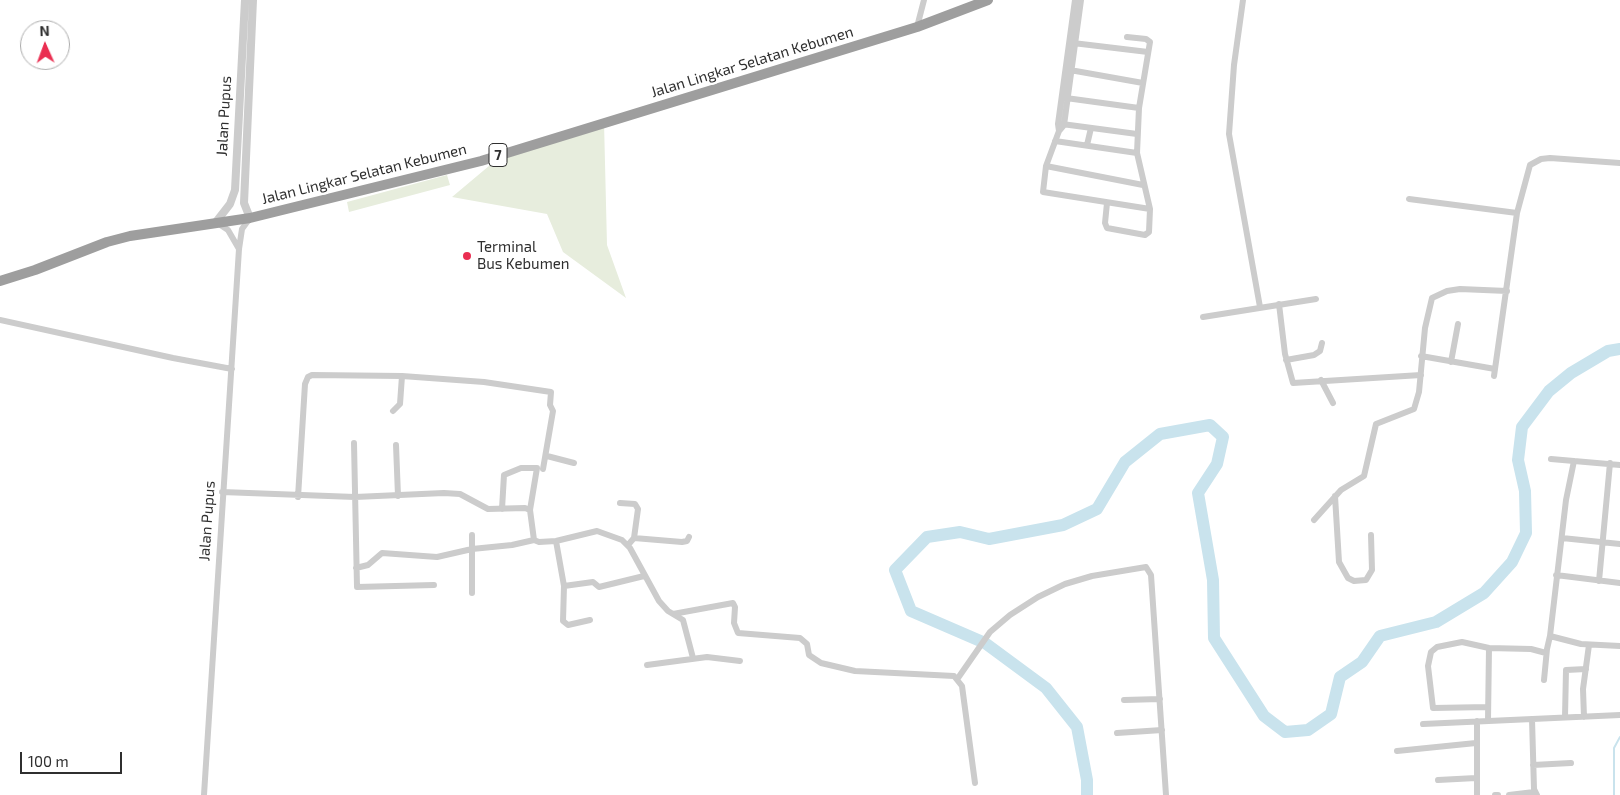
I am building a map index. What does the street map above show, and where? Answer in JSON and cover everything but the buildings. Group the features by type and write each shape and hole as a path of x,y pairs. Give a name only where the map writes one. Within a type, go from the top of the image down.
{"highway":[{"name":"Jalan Lingkar Selatan Kebumen","path":"0,281 35,270 107,242 216,222 250,218 481,161 917,27 988,0"}],"street":[{"name":"Jalan Pupus","path":"216,222 230,204 235,190 245,0"},
{"name":"Jalan Pupus","path":"204,795 239,249 242,230 250,218 244,204 253,0"},
{"path":"917,27 924,0"},
{"path":"1075,0 1076,15 1066,98 1060,126 1046,166 1043,192 1150,209"},
{"path":"1076,15 1081,0"},
{"path":"1243,0 1234,65 1229,134 1260,307"},
{"path":"1107,203 1105,224 1107,228 1145,234 1149,232 1150,209 1137,153 1137,134 1149,40 1127,37"},
{"path":"1073,43 1148,52"},
{"path":"1069,70 1143,83"},
{"path":"1066,98 1139,108"},
{"path":"1060,126 1137,134"},
{"path":"1087,145 1091,128"},
{"path":"1055,141 1137,153"},
{"path":"1421,356 1495,372 1517,213 1530,164 1550,158 1620,163"},
{"path":"1046,166 1143,185"},
{"path":"1409,200 1517,213"},
{"path":"216,222 228,230 239,249"},
{"path":"1314,520 1335,496 1364,476 1376,424 1414,409 1419,392 1421,356 1429,305 1436,295 1460,289 1507,291"},
{"path":"1202,317 1316,299"},
{"path":"1279,304 1286,360 1293,383 1421,375"},
{"path":"0,320 232,369"},
{"path":"1451,362 1458,324"},
{"path":"1286,360 1314,355 1320,351 1322,343"},
{"path":"298,497 304,384 308,377 312,375 402,376 484,382 551,392 550,405 554,411 547,456 530,510 534,540"},
{"path":"393,411 400,404 402,376"},
{"path":"1321,380 1333,403"},
{"path":"354,443 356,586 359,588 434,586"},
{"path":"396,445 398,496"},
{"path":"547,456 574,463"},
{"path":"1551,459 1620,465"},
{"path":"1544,680 1566,500 1574,461"},
{"path":"1599,581 1601,542 1610,464"},
{"path":"502,509 504,475 521,468 542,469"},
{"path":"222,492 298,497 398,496 454,493 460,494 482,507 502,509 525,508 530,510"},
{"path":"1335,496 1338,562 1348,578 1354,581 1366,580 1372,570 1371,534"},
{"path":"620,503 637,506 634,538 628,545"},
{"path":"356,568 368,565 382,553 437,557 472,549 512,546 534,540 539,542 556,541 597,531 617,537 628,545 659,601 673,614 683,620 692,658"},
{"path":"472,535 472,593"},
{"path":"634,538 688,542 689,537"},
{"path":"1562,538 1620,544"},
{"path":"556,541 564,586 562,609 564,624 573,625 590,620"},
{"path":"958,678 990,632 1031,601 1065,584 1109,572 1146,567 1151,575 1166,795"},
{"path":"1556,575 1620,583"},
{"path":"564,586 594,582 598,587 644,576"},
{"path":"673,614 733,603 735,607 734,623 738,633 800,638 807,644 809,655 820,663 855,671 940,674 958,678"},
{"path":"1550,636 1588,645 1620,646"},
{"path":"1488,707 1433,708 1428,666 1431,652 1436,647 1462,642 1489,648 1531,650 1546,653"},
{"path":"1584,717 1588,645"},
{"path":"1488,720 1489,648"},
{"path":"647,664 707,657 740,661"},
{"path":"1565,717 1566,670 1586,669"},
{"path":"958,678 962,686 976,783"},
{"path":"1124,700 1160,699"},
{"path":"1423,724 1620,716"},
{"path":"1509,795 1536,793 1532,719"},
{"path":"1476,795 1477,721"},
{"path":"1117,733 1162,730"},
{"path":"1397,751 1476,743"},
{"path":"1533,765 1571,764"},
{"path":"1438,780 1476,778"}],"green space":[{"path":"604,122 607,245 626,298 563,252 547,214 452,197 508,150"},
{"path":"447,175 450,185 349,212 347,202"}],"waterway":[{"path":"1087,795 1087,780 1077,727 1046,688 985,643 911,611 895,570 927,537 960,532 989,539 1063,525 1097,509 1125,462 1160,434 1210,425 1223,437 1217,464 1198,493 1213,580 1214,638 1264,716 1285,732 1308,730 1331,714 1340,677 1362,662 1380,636 1436,622 1484,593 1512,562 1526,533 1525,491 1518,460 1522,427 1549,391 1571,373 1608,351 1620,349"},
{"path":"1614,795 1614,748 1620,737"}],"place":[{"name":"Terminal Bus Kebumen","path":"467,256"}]}
